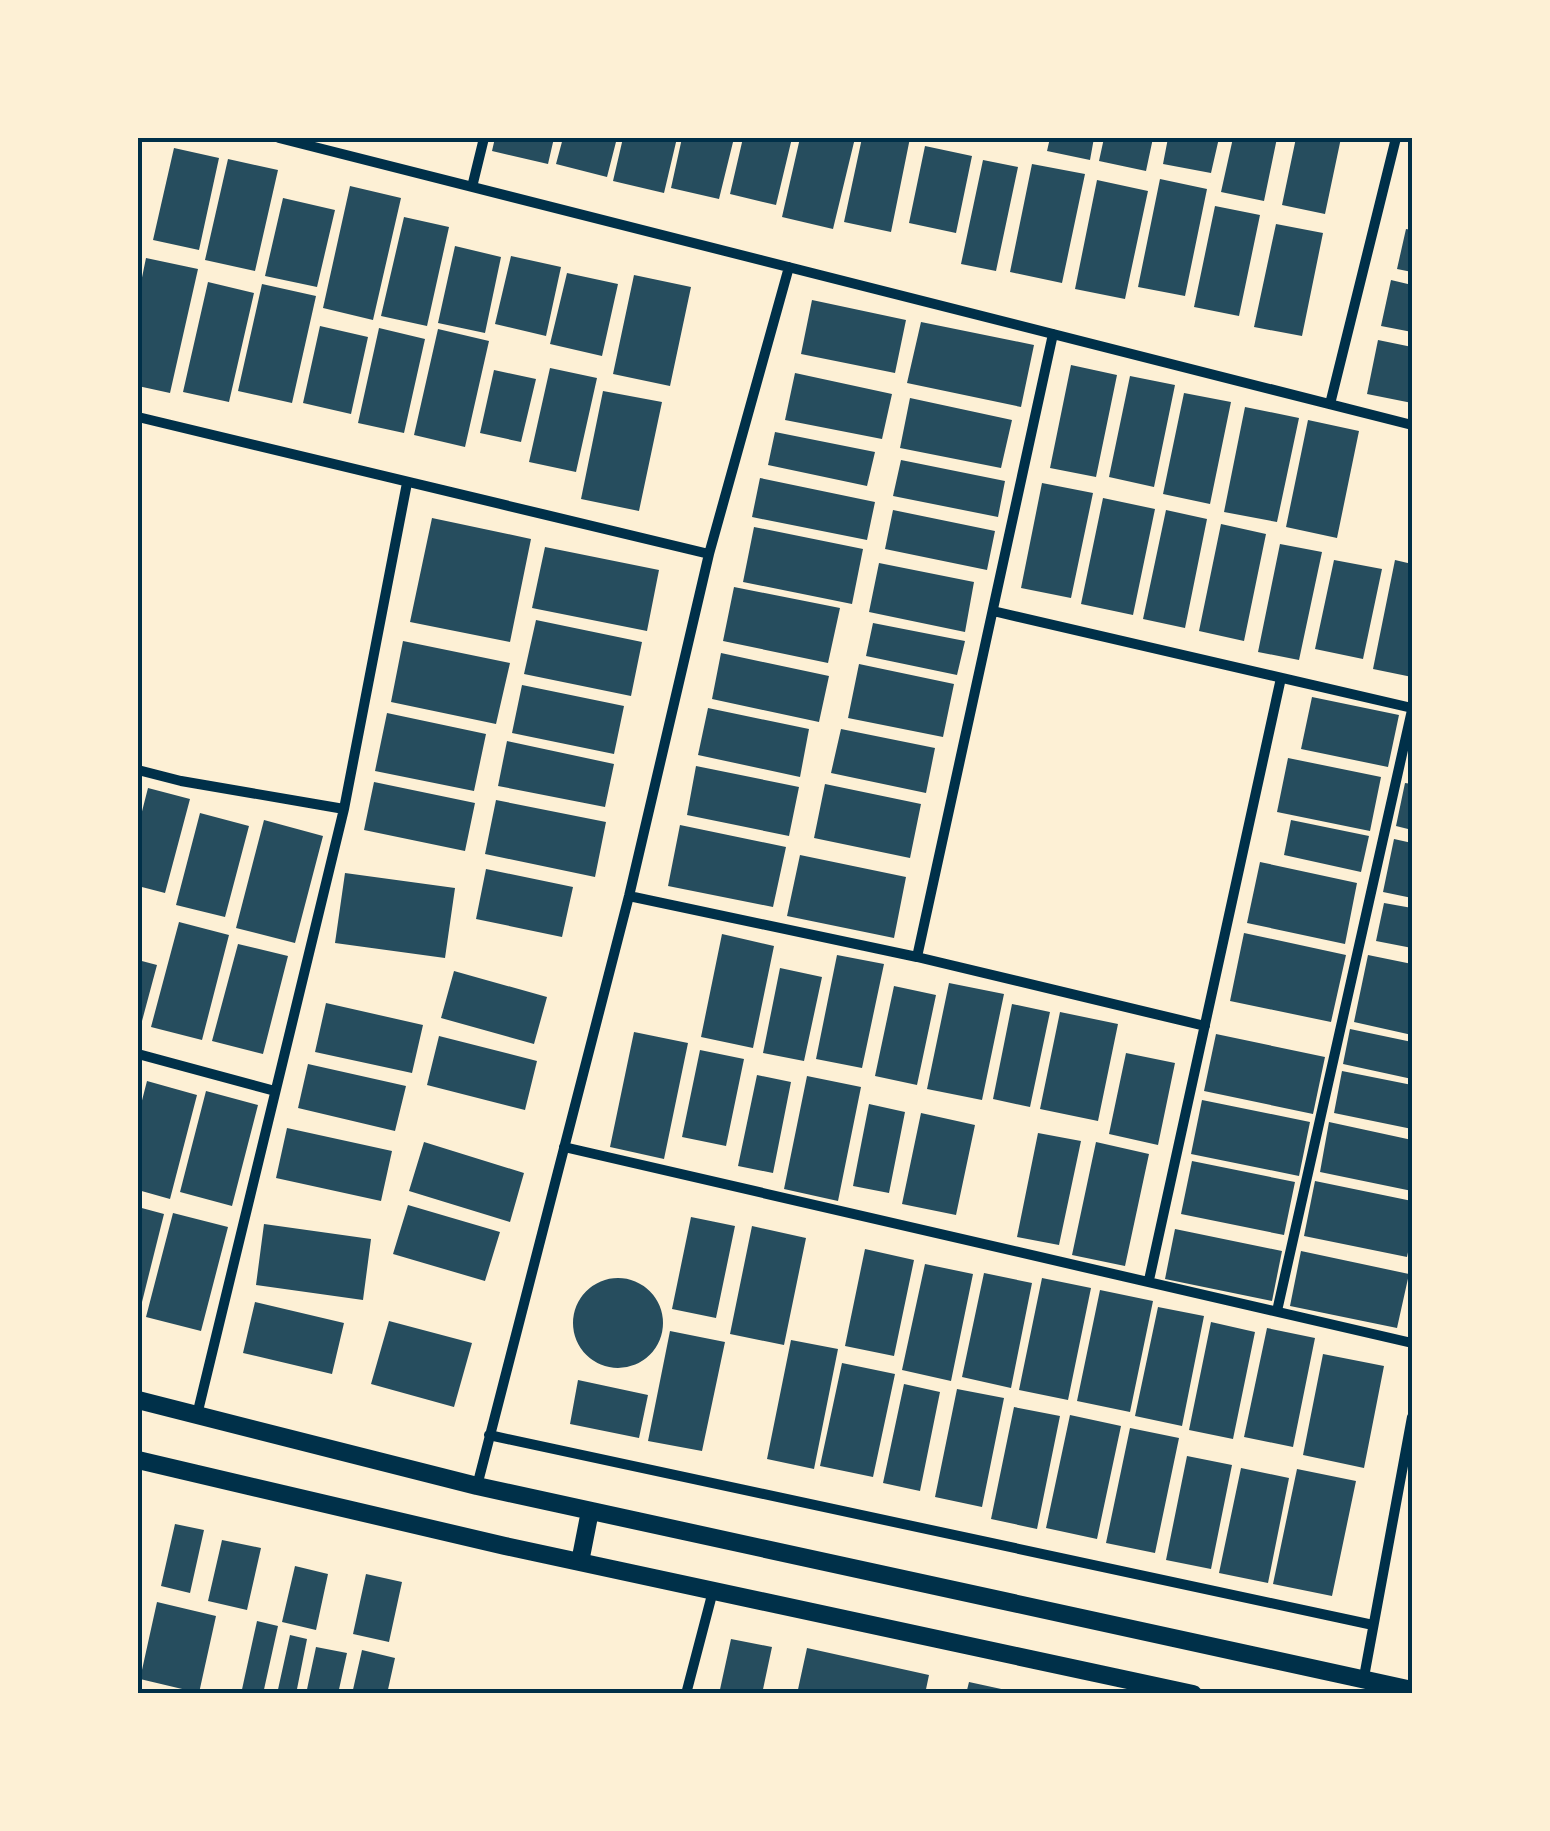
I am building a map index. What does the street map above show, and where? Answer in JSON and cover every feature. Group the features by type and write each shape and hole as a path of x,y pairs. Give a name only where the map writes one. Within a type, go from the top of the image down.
{"street":[{"path":"279,138 1412,425"},
{"path":"472,186 484,138"},
{"path":"1330,404 1396,138"},
{"path":"476,1486 629,896 708,554 790,267"},
{"path":"918,957 1053,334"},
{"path":"138,417 708,554"},
{"path":"198,1416 344,809 407,483"},
{"path":"993,611 1412,709 1277,1311"},
{"path":"1149,1280 1281,678"},
{"path":"138,770 344,809"},
{"path":"629,896 918,957 1205,1026"},
{"path":"138,1054 275,1091"},
{"path":"564,1147 1412,1343"},
{"path":"138,1400 476,1486 1412,1690"},
{"path":"1364,1677 1412,1417"},
{"path":"489,1436 1374,1624"},
{"path":"138,1460 580,1562 1193,1694"},
{"path":"580,1562 590,1511"},
{"path":"686,1694 713,1591"}],"building":[{"path":"495,138 554,138 548,164 492,151"},
{"path":"563,138 617,138 607,177 556,164"},
{"path":"623,138 677,138 664,193 613,181"},
{"path":"682,138 734,138 719,199 671,188"},
{"path":"743,138 792,138 776,205 730,194"},
{"path":"800,138 855,138 833,229 782,217"},
{"path":"862,138 910,138 891,232 844,222"},
{"path":"1050,138 1094,138 1090,160 1047,151"},
{"path":"1104,138 1153,138 1146,171 1099,161"},
{"path":"1168,138 1219,138 1211,173 1163,164"},
{"path":"1233,138 1277,138 1264,201 1221,192"},
{"path":"1296,138 1341,138 1325,214 1282,205"},
{"path":"925,146 972,156 956,233 909,223"},
{"path":"174,148 219,158 199,250 153,240"},
{"path":"228,159 278,170 255,271 205,260"},
{"path":"983,160 1018,167 996,271 961,264"},
{"path":"1032,164 1085,174 1062,283 1010,272"},
{"path":"1160,179 1207,189 1185,296 1138,287"},
{"path":"1097,180 1148,191 1125,299 1075,289"},
{"path":"350,186 401,198 373,320 323,308"},
{"path":"283,198 335,210 317,287 265,276"},
{"path":"1215,206 1260,215 1239,316 1194,307"},
{"path":"404,217 449,227 427,326 381,316"},
{"path":"1276,224 1323,233 1302,336 1254,327"},
{"path":"1406,229 1412,230 1412,272 1397,269"},
{"path":"455,246 501,257 485,333 438,323"},
{"path":"511,256 561,267 546,336 495,324"},
{"path":"146,258 198,269 170,393 138,386 138,297"},
{"path":"567,273 618,284 602,356 550,344"},
{"path":"634,275 691,287 670,386 613,374"},
{"path":"1391,280 1412,285 1412,332 1381,326"},
{"path":"208,282 254,293 229,402 183,392"},
{"path":"262,284 316,296 292,403 238,391"},
{"path":"812,300 906,320 895,373 801,354"},
{"path":"921,322 1034,345 1021,407 907,383"},
{"path":"320,326 368,337 351,414 303,403"},
{"path":"379,328 425,339 404,433 358,423"},
{"path":"438,329 489,341 465,447 414,435"},
{"path":"1378,340 1412,347 1412,403 1367,394"},
{"path":"1071,365 1117,375 1096,477 1050,468"},
{"path":"550,368 597,378 576,472 529,462"},
{"path":"494,370 536,379 521,442 480,433"},
{"path":"795,373 892,394 882,439 785,420"},
{"path":"1130,376 1175,385 1154,487 1109,477"},
{"path":"603,391 662,402 639,511 581,499"},
{"path":"1184,393 1231,402 1210,504 1163,494"},
{"path":"910,398 1012,420 1001,468 900,448"},
{"path":"1245,407 1299,418 1277,522 1224,512"},
{"path":"1308,420 1359,431 1337,538 1286,527"},
{"path":"775,432 875,452 867,486 768,465"},
{"path":"901,460 1005,481 998,517 893,496"},
{"path":"760,478 875,502 867,540 752,517"},
{"path":"1042,483 1093,493 1071,598 1021,588"},
{"path":"1103,498 1155,509 1133,615 1081,604"},
{"path":"893,510 995,531 987,570 885,549"},
{"path":"1166,510 1207,519 1185,628 1143,619"},
{"path":"432,518 531,539 510,642 410,622"},
{"path":"1221,524 1266,534 1244,641 1199,631"},
{"path":"754,527 863,549 852,604 743,582"},
{"path":"1280,544 1322,552 1299,660 1258,652"},
{"path":"545,547 659,570 647,631 532,608"},
{"path":"1334,560 1382,569 1363,659 1315,649"},
{"path":"1395,560 1412,564 1412,677 1373,669"},
{"path":"879,563 974,582 965,632 869,612"},
{"path":"734,587 840,608 828,663 723,641"},
{"path":"536,620 642,642 631,696 524,674"},
{"path":"873,623 965,641 957,675 866,656"},
{"path":"403,641 510,663 496,724 391,702"},
{"path":"721,653 829,676 819,722 712,699"},
{"path":"859,664 954,684 943,737 848,718"},
{"path":"522,685 624,706 614,754 512,733"},
{"path":"1312,697 1399,715 1388,767 1301,749"},
{"path":"708,708 809,729 800,777 698,755"},
{"path":"387,713 486,734 474,791 375,771"},
{"path":"841,729 935,748 926,793 831,773"},
{"path":"507,741 614,764 605,807 498,786"},
{"path":"1288,758 1381,777 1370,831 1277,812"},
{"path":"696,766 799,787 789,836 687,815"},
{"path":"374,782 475,803 465,851 364,830"},
{"path":"1405,783 1412,784 1412,830 1396,826"},
{"path":"825,784 921,804 910,858 814,838"},
{"path":"148,788 190,799 165,893 138,886 138,827"},
{"path":"496,800 606,822 595,877 485,854"},
{"path":"200,813 249,826 225,917 176,905"},
{"path":"264,820 323,836 295,943 236,928"},
{"path":"1291,820 1369,836 1361,872 1284,855"},
{"path":"680,825 786,847 773,907 668,886"},
{"path":"1394,839 1412,843 1412,898 1383,892"},
{"path":"800,855 906,877 894,938 787,916"},
{"path":"1260,862 1357,883 1345,944 1247,923"},
{"path":"486,869 573,887 562,937 476,919"},
{"path":"345,873 455,888 445,958 335,943"},
{"path":"1384,903 1412,908 1412,948 1376,941"},
{"path":"179,922 229,935 202,1040 151,1027"},
{"path":"1244,933 1346,955 1331,1022 1230,1001"},
{"path":"722,934 774,946 753,1048 701,1037"},
{"path":"238,944 288,956 263,1054 212,1041"},
{"path":"837,955 884,964 862,1068 816,1059"},
{"path":"1368,955 1412,964 1412,1035 1354,1022"},
{"path":"138,960 157,965 142,1021 138,1020"},
{"path":"780,968 822,977 804,1061 763,1053"},
{"path":"454,971 547,997 534,1044 441,1018"},
{"path":"949,983 1004,994 982,1100 927,1089"},
{"path":"894,986 936,995 917,1085 875,1076"},
{"path":"326,1003 423,1025 412,1073 315,1052"},
{"path":"1012,1004 1050,1012 1030,1107 993,1099"},
{"path":"1060,1012 1118,1024 1098,1121 1040,1109"},
{"path":"1350,1029 1412,1042 1412,1079 1343,1064"},
{"path":"634,1032 688,1043 664,1159 610,1147"},
{"path":"1216,1034 1325,1057 1313,1114 1204,1091"},
{"path":"439,1036 537,1061 525,1110 427,1085"},
{"path":"700,1050 744,1059 726,1146 682,1137"},
{"path":"1126,1053 1175,1063 1158,1145 1109,1134"},
{"path":"308,1064 406,1086 395,1131 298,1108"},
{"path":"1342,1071 1412,1085 1412,1129 1334,1113"},
{"path":"757,1075 791,1082 773,1173 738,1166"},
{"path":"807,1076 861,1087 838,1201 784,1189"},
{"path":"147,1081 197,1095 170,1199 138,1190 138,1116"},
{"path":"206,1091 258,1105 232,1206 180,1192"},
{"path":"1202,1100 1310,1122 1299,1176 1191,1154"},
{"path":"869,1104 905,1112 889,1193 853,1186"},
{"path":"921,1113 975,1125 956,1215 902,1204"},
{"path":"1329,1122 1412,1140 1412,1191 1320,1172"},
{"path":"287,1128 392,1151 381,1201 276,1178"},
{"path":"1038,1133 1081,1141 1059,1245 1017,1237"},
{"path":"424,1142 524,1173 510,1222 409,1191"},
{"path":"1096,1142 1149,1154 1125,1266 1072,1255"},
{"path":"1192,1161 1295,1182 1284,1235 1181,1214"},
{"path":"1315,1181 1412,1201 1407,1257 1304,1236"},
{"path":"408,1205 500,1232 485,1281 393,1254"},
{"path":"138,1207 164,1214 139,1314 138,1314"},
{"path":"173,1213 228,1227 201,1331 146,1317"},
{"path":"691,1217 735,1226 716,1318 672,1309"},
{"path":"264,1224 371,1239 363,1300 256,1285"},
{"path":"752,1226 806,1238 784,1345 730,1334"},
{"path":"1175,1229 1282,1251 1272,1301 1165,1279"},
{"path":"865,1249 914,1260 894,1356 845,1346"},
{"path":"1301,1251 1409,1274 1397,1328 1290,1306"},
{"path":"925,1264 973,1274 951,1381 902,1370"},
{"path":"984,1273 1032,1283 1011,1388 962,1377"},
{"path":"618,1278 650,1291 663,1323 650,1355 618,1368 586,1355 573,1323 586,1291"},
{"path":"1042,1278 1091,1288 1068,1400 1019,1390"},
{"path":"1100,1290 1153,1301 1130,1412 1077,1401"},
{"path":"255,1302 344,1323 332,1374 243,1353"},
{"path":"1158,1307 1204,1316 1182,1426 1135,1416"},
{"path":"389,1321 472,1343 454,1407 371,1384"},
{"path":"1211,1322 1255,1332 1233,1439 1189,1430"},
{"path":"1267,1328 1315,1338 1293,1447 1244,1437"},
{"path":"670,1331 725,1342 702,1451 648,1441"},
{"path":"791,1340 838,1349 814,1469 767,1459"},
{"path":"1323,1354 1384,1366 1364,1468 1303,1455"},
{"path":"842,1363 895,1374 873,1477 820,1466"},
{"path":"578,1380 648,1395 639,1438 570,1424"},
{"path":"904,1384 940,1392 920,1491 883,1483"},
{"path":"957,1389 1004,1398 982,1507 935,1497"},
{"path":"1014,1407 1060,1416 1037,1529 991,1519"},
{"path":"1070,1415 1121,1426 1097,1539 1046,1528"},
{"path":"1130,1428 1179,1438 1155,1553 1106,1543"},
{"path":"1187,1456 1232,1465 1211,1569 1166,1560"},
{"path":"1241,1468 1289,1478 1268,1583 1219,1573"},
{"path":"1297,1469 1356,1481 1332,1596 1273,1584"},
{"path":"175,1524 204,1530 190,1593 161,1586"},
{"path":"222,1540 261,1548 247,1610 208,1601"},
{"path":"295,1566 328,1574 316,1630 282,1622"},
{"path":"366,1574 402,1582 389,1642 353,1634"},
{"path":"157,1602 216,1616 199,1693 140,1679"},
{"path":"257,1621 278,1626 263,1694 241,1694"},
{"path":"290,1635 307,1639 296,1694 277,1694"},
{"path":"731,1639 772,1647 762,1694 719,1694"},
{"path":"316,1647 347,1653 338,1694 306,1694"},
{"path":"807,1648 929,1675 925,1694 797,1694"},
{"path":"362,1650 395,1658 387,1694 352,1694"},
{"path":"969,1682 1015,1692 1015,1694 966,1694"}]}
